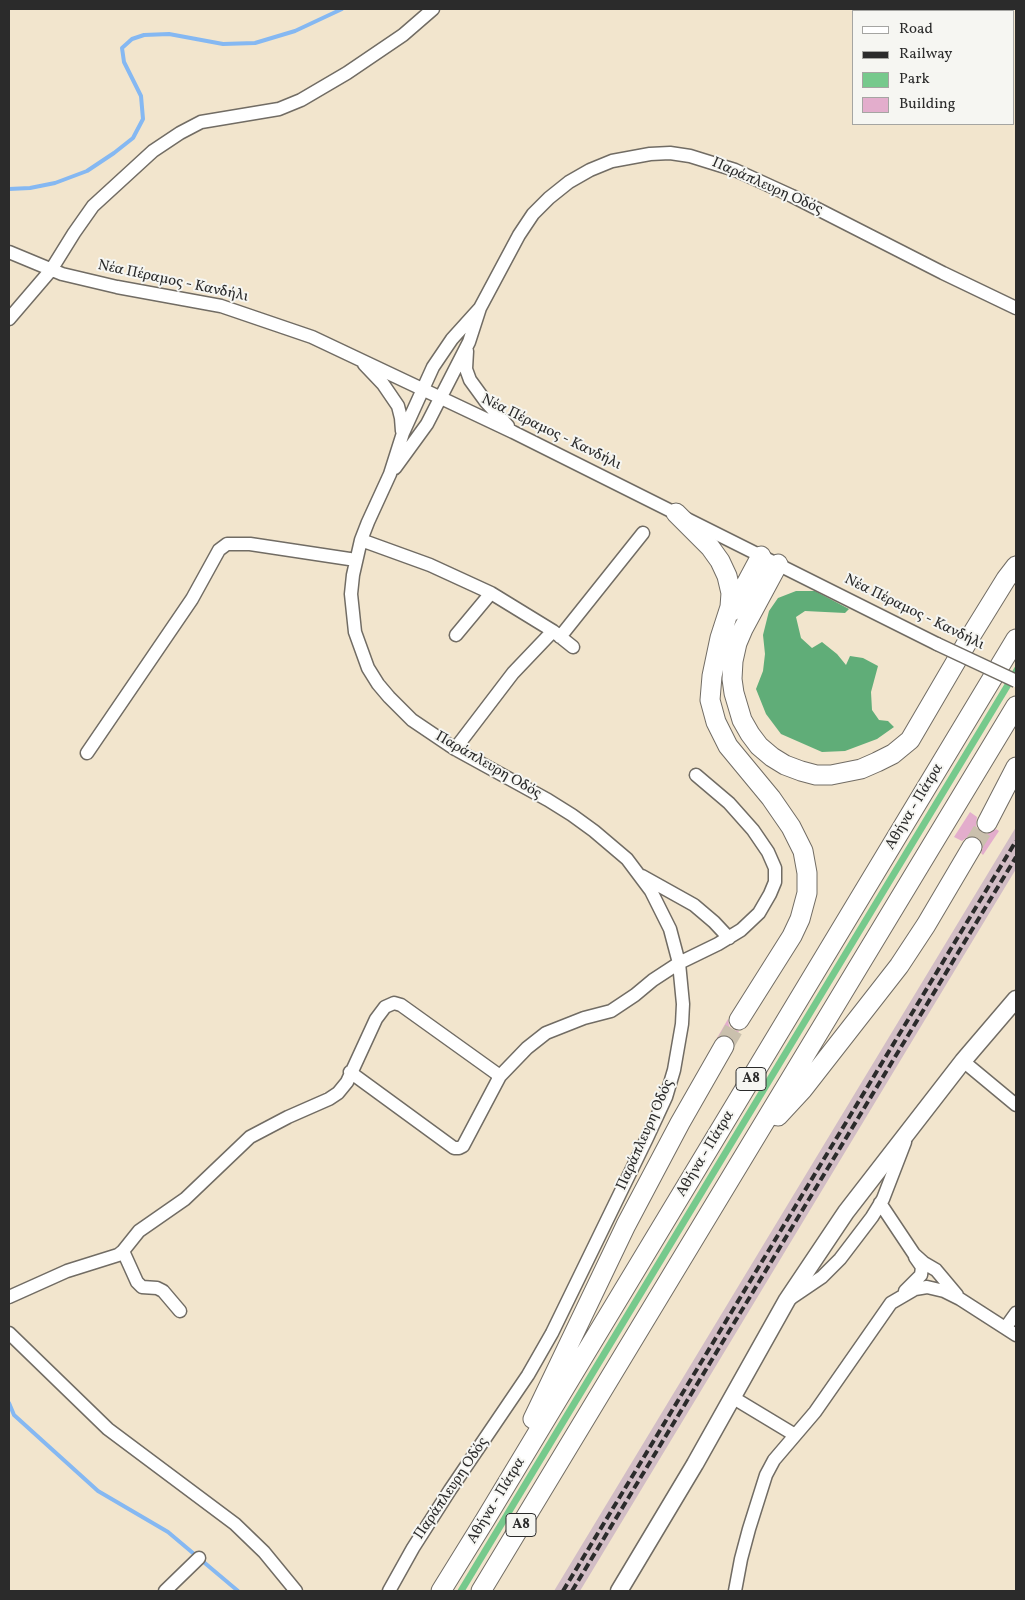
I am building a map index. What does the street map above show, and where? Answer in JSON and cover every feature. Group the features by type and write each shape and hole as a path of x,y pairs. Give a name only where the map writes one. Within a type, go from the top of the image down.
{"highway":[{"path":"676,513 710,547 724,568 731,593 727,620"},
{"path":"738,1020 792,936 800,919 808,882 803,851 795,833 777,806 728,746 712,712 710,700 712,676 720,638 727,620 761,556"},
{"path":"778,564 743,629 737,644 733,661 732,679 734,693 742,720 759,746 785,765 816,775 831,775 861,769 893,754 910,740 972,634 1016,566"},
{"name":"Αθήνα - Πάτρα","path":"441,1591 486,1520 1016,639"},
{"name":"Α8","path":"481,1591 1016,706"},
{"path":"987,823 1016,767"},
{"path":"753,1142 803,1089 899,966 926,925 972,847"},
{"path":"486,1520 626,1225 680,1123 724,1046"}],"main road":[{"path":"620,1591 695,1464 787,1300 846,1212 911,1126 1016,1000"}],"street":[{"path":"9,319 51,270 74,232 93,206 153,151 201,122 279,109 301,100 347,73 403,35 433,9"},
{"name":"Παράπλευρη Οδός","path":"390,474 427,424 469,342 480,308 519,235 533,214 569,182 590,170 612,161 643,155 670,153 690,156 735,170 1016,308"},
{"name":"Νέα Πέραμος - Κανδήλι","path":"9,252 51,270 117,287 221,306 312,337 514,432 937,644 1016,681"},
{"name":"Παράπλευρη Οδός","path":"389,1591 413,1548 541,1353 666,1097 680,1044 683,1004 677,949 666,919 640,875 627,859 612,845 572,815 455,749 400,710 378,684 368,668 355,632 351,594 356,560 368,522 390,474 402,433 441,354 480,308"},
{"path":"469,342 466,364 470,380 486,402 514,432"},
{"path":"359,358 383,384 398,406 402,433"},
{"path":"455,749 512,673 556,634 643,533"},
{"path":"361,540 430,565 491,593 556,634 573,647"},
{"path":"87,753 192,599 219,550 227,544 250,544 356,560"},
{"path":"456,636 491,593"},
{"path":"350,1072 454,1148 463,1146 500,1076 526,1048 546,1033 611,1010 679,963 741,930 759,913 770,894 775,882 775,868 768,852 735,810 696,775"},
{"path":"640,875 694,905 729,938"},
{"path":"9,1297 67,1271 111,1258 123,1251 139,1231 184,1199 250,1137 288,1117 329,1100 347,1082 376,1019 385,1007 394,1003 401,1004 500,1076"},
{"path":"963,1062 1016,1105"},
{"path":"787,1300 822,1277 840,1259 872,1217 880,1203 911,1126"},
{"path":"735,1591 743,1552 766,1475 774,1460 796,1435 837,1380 878,1319 891,1303 921,1275 922,1267 880,1203"},
{"path":"123,1251 142,1287 157,1288 163,1291 180,1311"},
{"path":"914,1254 936,1270 960,1299"},
{"path":"891,1303 915,1289 927,1287 944,1291 960,1299 1011,1331 1016,1313"},
{"path":"9,1333 108,1429 235,1524 264,1552 296,1591"},
{"path":"732,1397 796,1435"},
{"path":"166,1591 199,1558"}],"shaded area":[{"path":"1016,827 1016,869 580,1591 554,1591"}],"green space":[{"path":"796,591 815,591 849,609 845,613 805,611 796,617 801,638 812,648 822,642 837,654 846,665 850,656 863,658 878,666 871,692 872,710 879,720 888,721 894,727 877,739 845,751 822,752 781,734 766,714 756,689 763,671 765,654 763,635 769,611 778,598"},
{"path":"1016,665 1016,678 465,1591 457,1591"}],"building":[{"path":"970,812 977,817 977,829 981,833 988,834 996,829 999,831 983,855 981,853 983,848 982,842 978,838 972,836 962,841 954,837"},
{"path":"728,1019 729,1026 733,1030 739,1031 734,1040 724,1035 717,1038"}],"waterway":[{"path":"9,189 30,188 55,183 87,171 133,138 143,119 141,96 124,62 122,48 132,39 144,35 169,34 223,44 255,43 295,31 342,9"},
{"path":"9,1403 14,1415 98,1491 168,1532 238,1591"}],"tunnel":[{"path":"972,847 987,823"},
{"path":"724,1046 739,1020"}],"railway":[{"path":"563,1591 1016,841"},
{"path":"572,1591 1016,857"}]}
